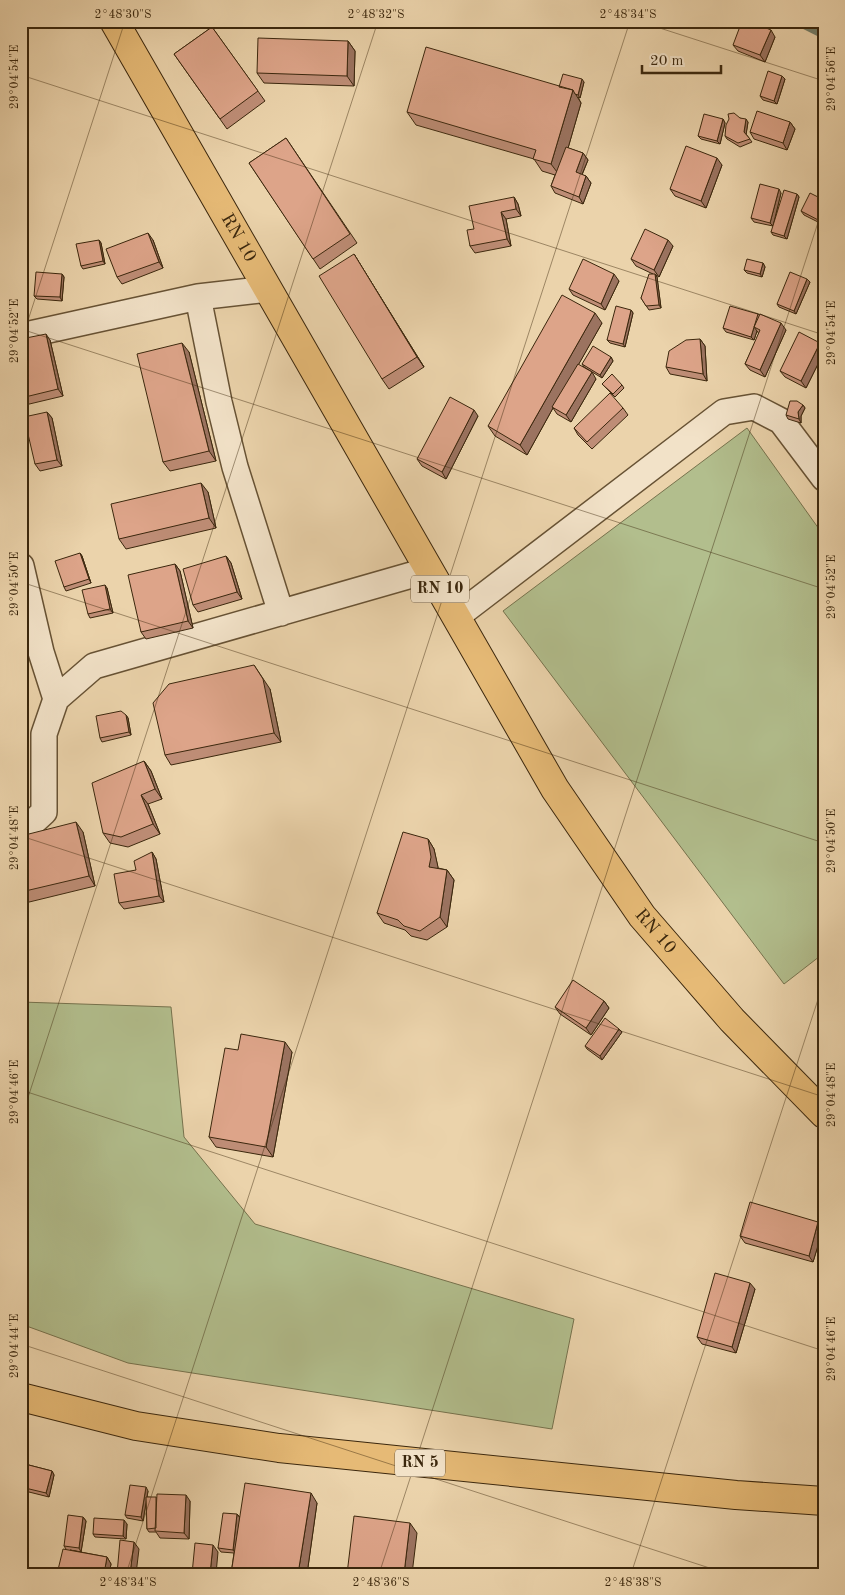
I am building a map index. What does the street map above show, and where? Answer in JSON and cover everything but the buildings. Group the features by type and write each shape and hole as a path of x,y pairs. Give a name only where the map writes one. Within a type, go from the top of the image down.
{"main road":[{"name":"RN 10","path":"114,21 555,789 642,916 732,1020 824,1114"},
{"name":"RN 5","path":"21,1397 136,1426 279,1448 736,1495 824,1502"}],"street":[{"path":"21,336 198,297 268,289"},
{"path":"198,297 219,402 235,468 281,613"},
{"path":"456,617 724,412 754,407 781,421 824,478"},
{"path":"21,566 31,653 56,698"},
{"path":"21,826 31,824 44,812 44,734 56,698 94,666 429,570"}],"green space":[{"path":"747,428 824,536 824,953 784,984 503,611"},
{"path":"21,1002 171,1007 184,1137 255,1224 574,1319 552,1429 128,1363 21,1324"}],"waterway":[{"path":"796,21 824,35"}]}
